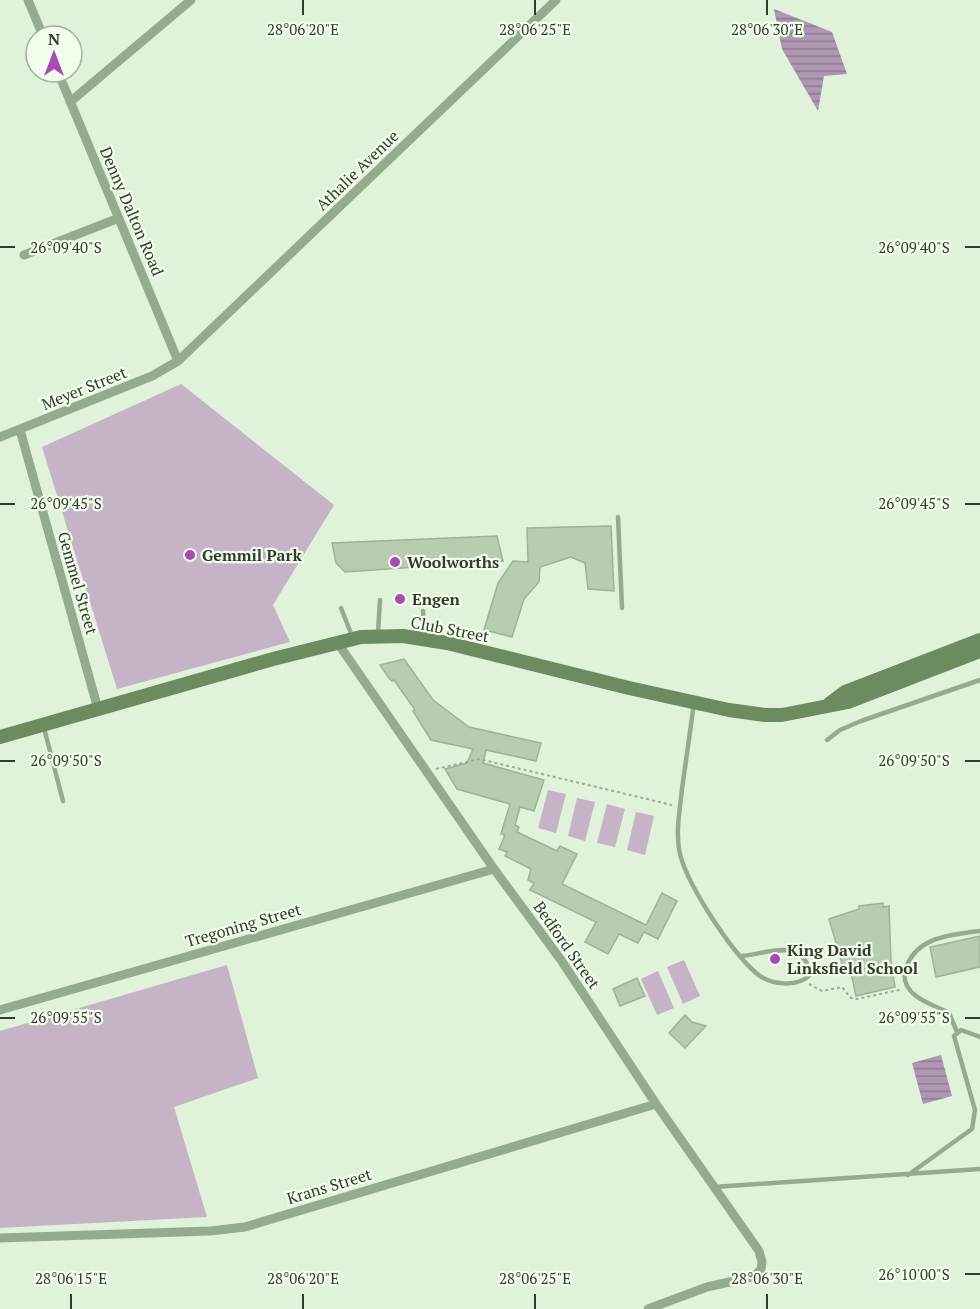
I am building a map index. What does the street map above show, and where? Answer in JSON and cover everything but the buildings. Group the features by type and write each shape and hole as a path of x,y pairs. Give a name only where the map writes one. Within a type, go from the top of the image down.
{"main road":[{"name":"Club Street","path":"0,737 337,642 378,636 425,639 629,688 738,712 765,715 782,715 866,696 980,651"},
{"name":"Club Street","path":"827,706 844,692 980,640"}],"street":[{"path":"28,0 38,24"},
{"path":"70,102 191,0"},
{"name":"Athalie Avenue","path":"178,361 556,0"},
{"name":"Denny Dalton Road","path":"63,84 178,361"},
{"path":"24,255 118,218"},
{"name":"Meyer Street","path":"0,437 152,376 178,361"},
{"name":"Gemmel Street","path":"20,430 98,709"},
{"name":"Bedford Street","path":"337,642 494,869 561,960 656,1104 759,1251 762,1262 761,1270 752,1277 707,1287 648,1309"},
{"name":"Tregoning Street","path":"0,1010 494,869"},
{"name":"Krans Street","path":"0,1238 210,1231 245,1227 656,1104"}],"lane":[{"path":"618,517 622,608"},
{"path":"378,636 380,600"},
{"path":"341,608 353,639"},
{"path":"423,610 425,639"},
{"path":"827,740 840,730 861,720 980,680"},
{"path":"694,701 678,835 679,850 683,861 714,922 742,956 757,974 772,981 791,984 804,982 810,975 809,965 804,956 791,950 742,956"},
{"path":"43,725 63,801"},
{"path":"957,1032 949,1013 915,995 907,987 904,978 910,956 923,944 944,936 980,931"},
{"path":"908,1175 972,1129 975,1110 954,1036 961,1030 980,1037"},
{"path":"714,1187 980,1169"}],"path":[{"path":"427,772 479,759 680,807"},
{"path":"804,982 822,991 842,987 851,998 857,999 899,990 904,978"}],"shaded area":[{"path":"774,9 832,32 847,74 824,76 818,111 782,49"},
{"name":"Gemmil Park","path":"181,384 334,505 273,605 290,642 117,689 42,447"},
{"path":"548,790 566,794 556,833 538,828"},
{"path":"577,798 595,802 585,841 568,836"},
{"path":"607,804 625,809 615,847 597,843"},
{"path":"636,812 654,816 645,855 627,850"},
{"path":"684,960 700,996 683,1004 667,967"},
{"path":"227,965 258,1078 174,1107 207,1217 0,1228 0,1031"},
{"path":"658,971 674,1008 657,1015 641,979"},
{"path":"941,1055 952,1096 923,1104 912,1063"}],"place":[{"name":"Gemmil Park","path":"190,555"},
{"name":"Woolworths","path":"395,562"},
{"name":"Engen","path":"400,599"},
{"name":"King David Linksfield School","path":"775,959"}]}
